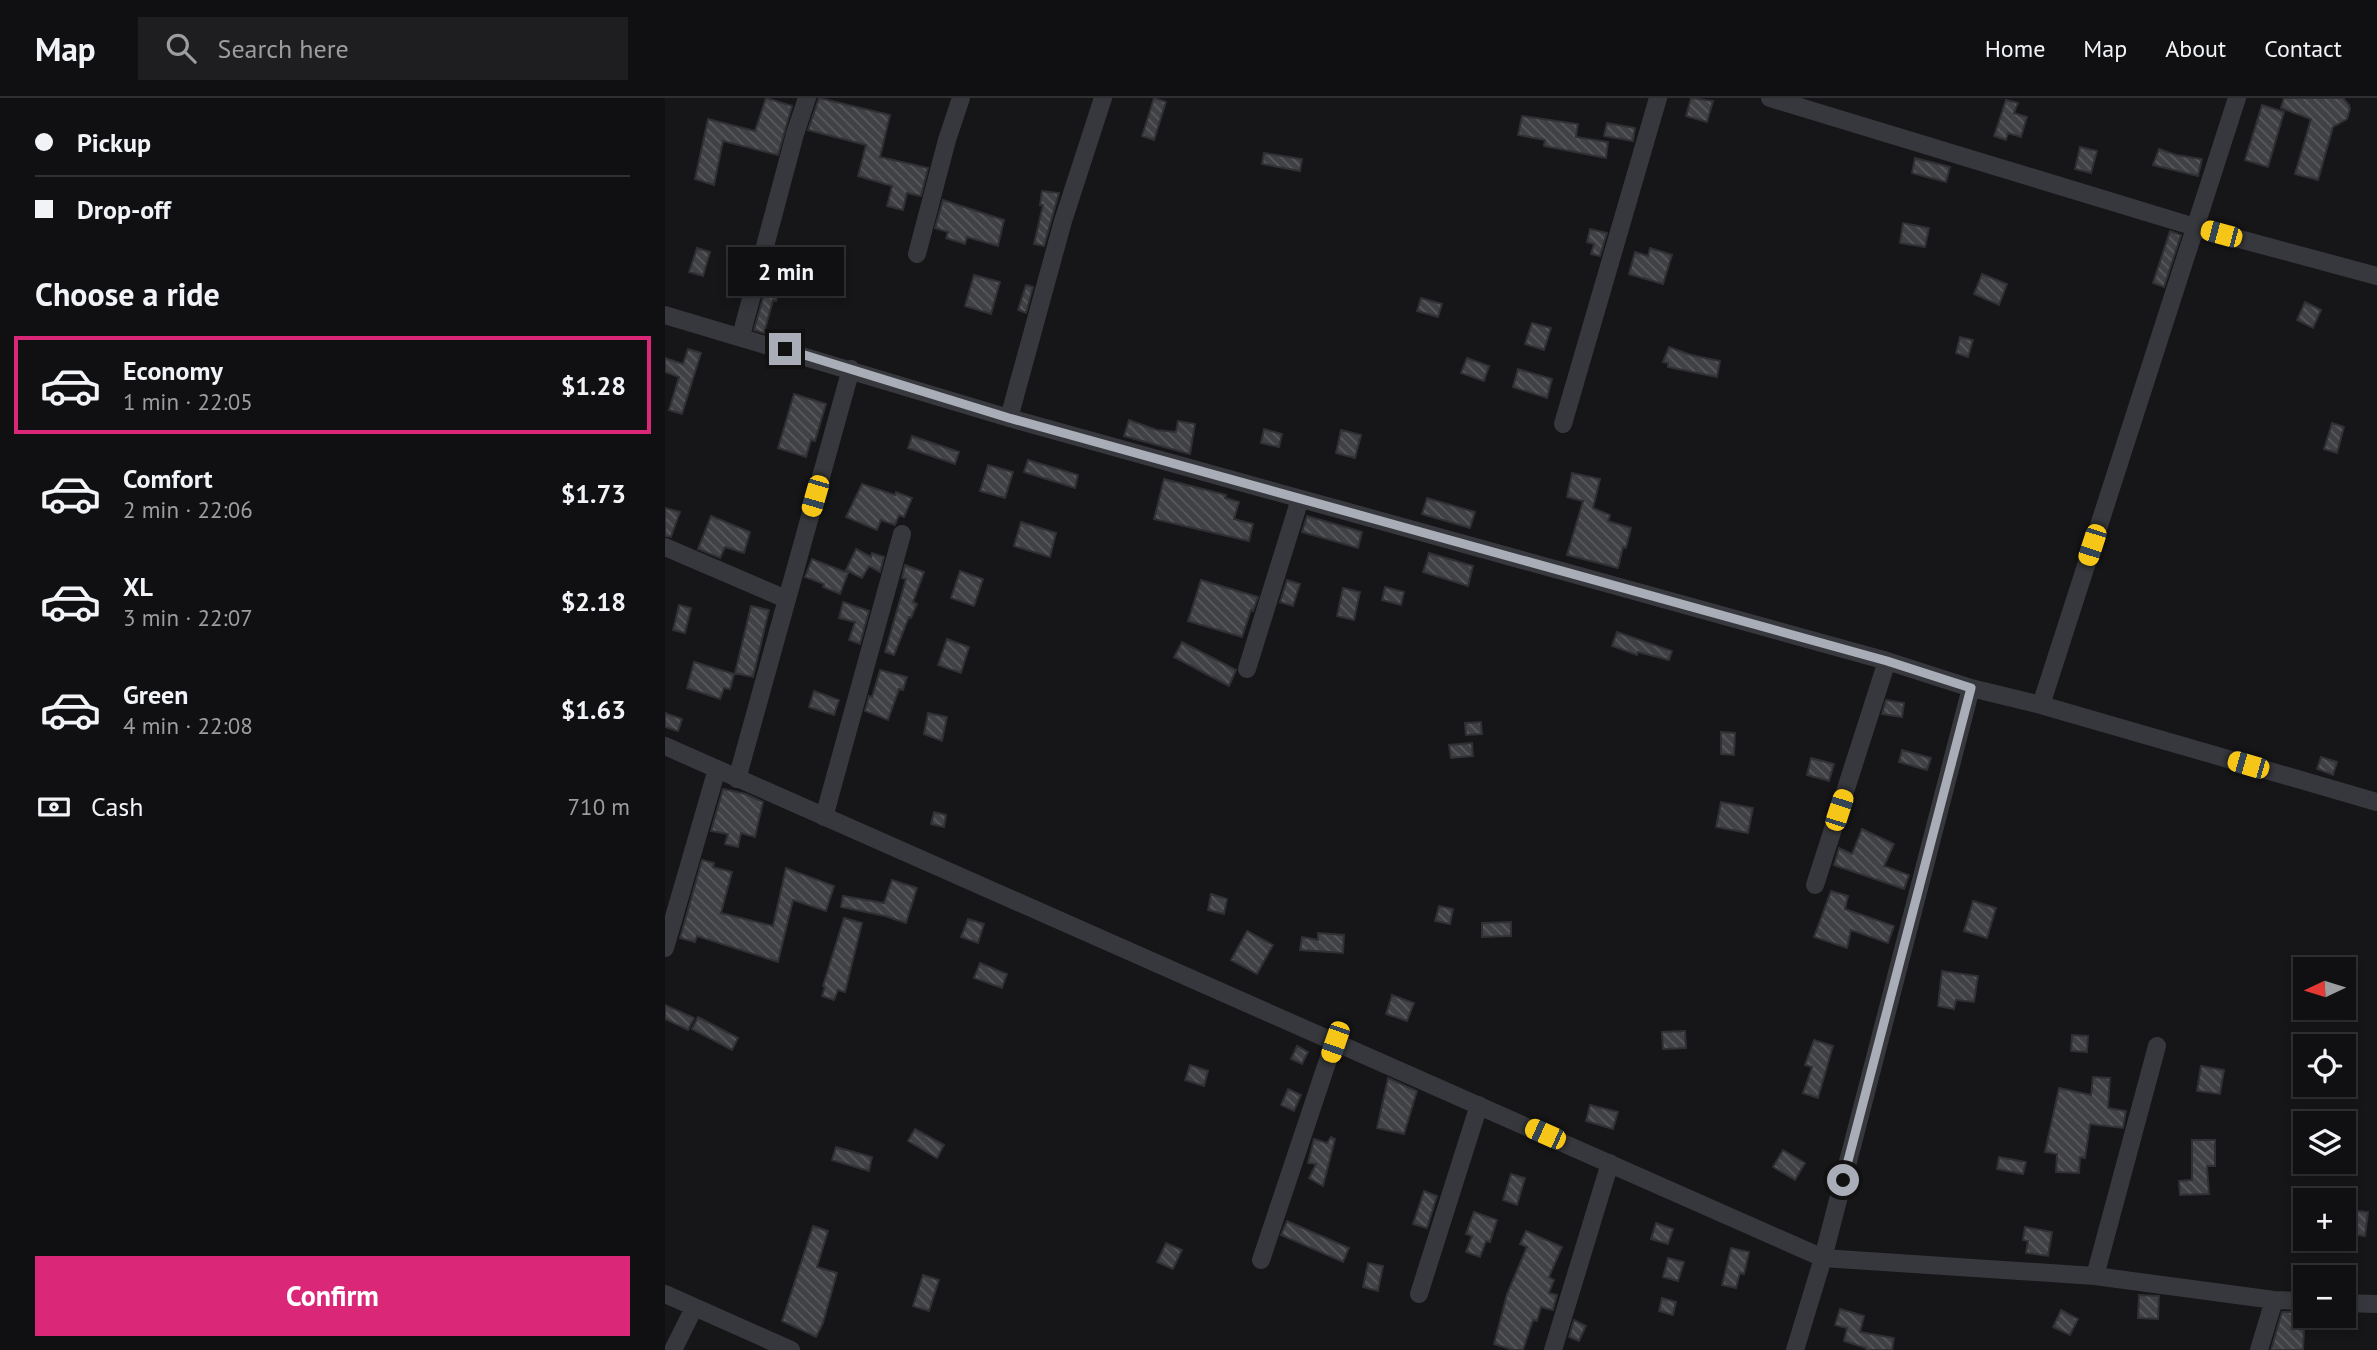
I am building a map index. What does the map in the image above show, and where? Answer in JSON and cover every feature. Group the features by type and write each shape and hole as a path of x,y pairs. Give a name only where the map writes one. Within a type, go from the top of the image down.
{"street":[{"path":"741,336 807,98"},
{"path":"917,254 943,153 961,98"},
{"path":"1009,418 1063,221 1103,98"},
{"path":"1563,424 1658,98"},
{"path":"1770,98 2195,228 2377,276"},
{"path":"2041,705 2237,98"},
{"path":"665,315 1009,418 1887,661 1971,688 2041,705 2377,802"},
{"path":"737,779 851,369"},
{"path":"1247,669 1300,499"},
{"path":"824,817 902,534"},
{"path":"665,547 786,599"},
{"path":"1815,885 1887,661"},
{"path":"1795,1350 1823,1258 1971,688"},
{"path":"665,746 1823,1258 2095,1276 2293,1301"},
{"path":"665,948 717,769"},
{"path":"1261,1260 1335,1042"},
{"path":"2095,1276 2157,1046"},
{"path":"1419,1294 1479,1105"},
{"path":"1553,1350 1610,1163"},
{"path":"665,1294 791,1350"},
{"path":"2259,1350 2274,1300"},
{"path":"2356,1303 2377,1304"},
{"path":"673,1350 694,1308"}],"building":[{"path":"766,98 792,106 778,155 723,141 714,185 695,179 708,119 755,131"},
{"path":"819,98 890,115 880,157 928,168 921,196 907,193 903,210 887,206 892,186 858,176 866,145 808,130"},
{"path":"1154,98 1166,102 1154,140 1142,136"},
{"path":"1691,98 1713,101 1707,122 1686,116"},
{"path":"2284,98 2343,98 2349,105 2347,119 2333,127 2318,180 2295,174 2311,119 2281,108"},
{"path":"2006,100 2018,103 2014,113 2027,117 2021,137 2008,133 2006,140 1994,136"},
{"path":"2262,105 2284,112 2268,167 2245,160"},
{"path":"1522,116 1578,124 1576,137 1608,142 1606,158 1544,146 1545,140 1518,135"},
{"path":"1607,123 1635,128 1633,141 1604,136"},
{"path":"2080,147 2097,151 2091,173 2075,169"},
{"path":"2159,149 2202,159 2198,176 2153,165"},
{"path":"1264,153 1302,159 1300,171 1262,164"},
{"path":"1915,158 1950,167 1946,182 1912,173"},
{"path":"1042,191 1059,193 1044,246 1034,244 1043,205 1040,205"},
{"path":"943,200 1004,220 998,246 967,237 965,244 946,238 948,232 935,228"},
{"path":"1903,223 1929,228 1925,247 1900,243"},
{"path":"1590,229 1607,233 1600,256 1591,254 1594,244 1587,242"},
{"path":"2170,231 2181,235 2164,287 2153,283"},
{"path":"697,248 710,252 703,276 689,272"},
{"path":"1650,248 1672,255 1663,284 1629,274 1635,252 1648,256"},
{"path":"772,266 784,270 764,333 754,330"},
{"path":"1982,274 2007,284 1999,305 1974,294"},
{"path":"974,275 1000,282 991,314 965,306"},
{"path":"1026,285 1033,287 1026,313 1018,310"},
{"path":"1421,298 1442,304 1438,317 1417,311"},
{"path":"2305,302 2321,310 2313,328 2297,320"},
{"path":"1532,323 1551,328 1544,350 1525,344"},
{"path":"1960,337 1973,340 1968,357 1956,353"},
{"path":"1669,347 1720,361 1717,377 1668,367 1668,363 1663,362"},
{"path":"688,349 701,353 682,414 669,410 679,377 665,372 665,358 683,364"},
{"path":"1467,358 1489,366 1484,381 1461,373"},
{"path":"1518,369 1552,379 1547,398 1513,387"},
{"path":"794,394 826,404 815,441 811,440 806,457 778,448"},
{"path":"1129,420 1157,430 1176,432 1178,421 1195,424 1190,454 1124,436"},
{"path":"2332,423 2344,427 2337,453 2324,449"},
{"path":"1264,429 1282,434 1279,447 1261,443"},
{"path":"1341,430 1361,435 1355,458 1336,453"},
{"path":"912,436 959,452 955,464 908,448"},
{"path":"1028,460 1078,475 1075,488 1024,472"},
{"path":"988,465 1013,472 1005,498 980,491"},
{"path":"1572,473 1600,479 1593,508 1610,515 1608,521 1631,528 1618,568 1567,555 1583,501 1567,497"},
{"path":"1164,479 1226,495 1225,498 1239,502 1234,519 1253,524 1249,541 1154,519"},
{"path":"862,484 912,498 904,517 899,515 895,525 881,520 877,530 846,517"},
{"path":"1427,498 1475,512 1470,528 1422,514"},
{"path":"665,508 680,512 671,537 665,536"},
{"path":"711,516 750,532 744,553 725,547 720,558 698,549"},
{"path":"1307,516 1362,532 1358,548 1302,532"},
{"path":"1021,522 1056,533 1050,557 1014,546"},
{"path":"856,549 871,557 872,553 884,557 880,572 869,566 862,578 846,570"},
{"path":"1429,553 1473,566 1468,586 1423,572"},
{"path":"812,559 848,573 840,594 805,577"},
{"path":"905,565 924,572 913,602 917,604 894,655 885,652 906,579 902,578"},
{"path":"960,571 983,579 974,606 951,598"},
{"path":"1201,580 1258,597 1242,637 1188,621"},
{"path":"1287,580 1300,584 1293,606 1280,602"},
{"path":"1385,587 1404,592 1401,605 1382,600"},
{"path":"1343,588 1360,592 1354,620 1337,616"},
{"path":"843,602 869,611 860,644 849,640 855,622 839,618"},
{"path":"679,605 691,608 685,633 673,630"},
{"path":"751,606 769,610 753,677 735,673"},
{"path":"1617,632 1672,651 1669,660 1638,652 1637,655 1612,646"},
{"path":"947,639 969,647 961,673 938,665"},
{"path":"1182,642 1236,670 1229,686 1174,657"},
{"path":"694,662 734,674 730,689 724,688 720,699 687,688"},
{"path":"880,670 907,677 903,690 899,689 888,720 865,711"},
{"path":"814,691 839,700 834,715 809,707"},
{"path":"1886,700 1904,703 1902,717 1882,714"},
{"path":"665,713 682,719 678,731 665,727"},
{"path":"928,713 947,717 942,741 924,734"},
{"path":"1481,722 1482,734 1466,735 1465,723"},
{"path":"1721,732 1735,733 1734,755 1721,754"},
{"path":"1472,743 1473,756 1451,758 1449,745"},
{"path":"1902,750 1931,758 1927,770 1899,762"},
{"path":"2321,757 2337,762 2333,775 2317,769"},
{"path":"1811,758 1834,764 1829,781 1807,775"},
{"path":"723,789 746,794 763,802 755,837 741,833 738,847 725,844 728,834 711,831"},
{"path":"1721,802 1753,808 1748,833 1716,827"},
{"path":"934,812 946,815 944,827 931,824"},
{"path":"1862,829 1894,844 1884,866 1909,875 1904,889 1834,865 1839,848 1852,854"},
{"path":"702,860 714,863 713,867 732,872 721,913 773,926 786,868 834,886 826,911 793,900 778,962 697,936 695,942 680,938"},
{"path":"892,880 917,888 906,923 841,907 843,896 884,903"},
{"path":"1831,891 1848,896 1845,909 1894,926 1888,943 1851,930 1847,948 1814,937"},
{"path":"1211,894 1227,899 1224,914 1208,910"},
{"path":"1973,901 1996,908 1987,938 1964,931"},
{"path":"1439,906 1453,909 1450,924 1435,921"},
{"path":"844,918 862,923 845,992 838,990 834,1000 822,996 823,986"},
{"path":"968,919 984,924 978,943 961,937"},
{"path":"1511,922 1511,936 1482,937 1482,923"},
{"path":"1247,931 1273,945 1257,974 1231,960"},
{"path":"1318,933 1344,935 1343,953 1300,950 1302,937 1318,940"},
{"path":"980,963 1007,974 1002,988 974,978"},
{"path":"1942,971 1978,976 1974,1002 1956,1000 1954,1009 1938,1006"},
{"path":"1392,995 1414,1003 1407,1021 1386,1014"},
{"path":"665,1005 694,1018 688,1030 665,1019"},
{"path":"698,1017 738,1038 732,1050 692,1029"},
{"path":"1685,1031 1686,1048 1663,1049 1662,1032"},
{"path":"2072,1035 2088,1036 2087,1052 2071,1051"},
{"path":"1814,1040 1833,1046 1818,1098 1803,1093 1812,1067 1805,1065"},
{"path":"1297,1046 1308,1052 1302,1064 1291,1059"},
{"path":"1190,1065 1208,1071 1204,1086 1185,1080"},
{"path":"2201,1066 2224,1070 2220,1094 2197,1091"},
{"path":"2093,1077 2110,1078 2108,1108 2126,1111 2123,1128 2090,1124 2085,1158 2080,1157 2079,1173 2056,1172 2057,1154 2045,1152 2059,1088 2091,1095"},
{"path":"1388,1078 1417,1091 1404,1134 1377,1128"},
{"path":"1288,1089 1301,1095 1294,1111 1281,1105"},
{"path":"1590,1105 1618,1112 1613,1129 1586,1121"},
{"path":"915,1129 944,1145 937,1158 908,1141"},
{"path":"1331,1137 1335,1139 1323,1186 1309,1178 1316,1164 1308,1163 1314,1139 1327,1143"},
{"path":"2192,1140 2215,1140 2215,1166 2207,1166 2209,1194 2180,1195 2179,1181 2192,1180"},
{"path":"836,1147 872,1157 869,1171 832,1160"},
{"path":"1783,1150 1805,1163 1795,1180 1773,1167"},
{"path":"1999,1157 2026,1162 2023,1174 1997,1169"},
{"path":"1511,1174 1525,1178 1517,1205 1503,1200"},
{"path":"1424,1191 1437,1196 1427,1228 1413,1224"},
{"path":"2356,1211 2368,1212 2365,1236 2356,1235"},
{"path":"1474,1212 1497,1220 1490,1242 1486,1241 1480,1257 1466,1252 1472,1236 1466,1234"},
{"path":"1287,1221 1349,1248 1343,1262 1281,1235"},
{"path":"1656,1223 1673,1229 1668,1244 1651,1239"},
{"path":"813,1226 828,1231 817,1267 837,1273 823,1323 816,1337 782,1321"},
{"path":"2025,1227 2052,1232 2048,1256 2026,1253 2028,1241 2023,1240"},
{"path":"1526,1231 1562,1247 1549,1277 1554,1280 1549,1293 1557,1295 1553,1310 1541,1307 1537,1321 1533,1320 1523,1350 1513,1350 1494,1344 1507,1294 1527,1247 1520,1244"},
{"path":"1166,1243 1182,1250 1173,1269 1157,1262"},
{"path":"1731,1248 1749,1252 1744,1274 1740,1273 1736,1288 1722,1285"},
{"path":"1668,1258 1684,1262 1678,1281 1663,1277"},
{"path":"1368,1263 1383,1266 1378,1291 1363,1287"},
{"path":"923,1275 939,1280 929,1311 913,1306"},
{"path":"2139,1295 2159,1296 2158,1319 2138,1318"},
{"path":"1662,1298 1676,1302 1673,1315 1659,1311"},
{"path":"1840,1309 1864,1316 1860,1332 1894,1338 1892,1350 1866,1350 1844,1341 1847,1328 1835,1325"},
{"path":"2061,1310 2078,1319 2070,1335 2053,1327"},
{"path":"2282,1312 2293,1312 2293,1328 2304,1328 2303,1350 2271,1350"},
{"path":"1574,1320 1586,1326 1579,1341 1569,1337"}],"route":[{"path":"785,349 1009,418 1887,661 1971,688 1843,1180"}]}
